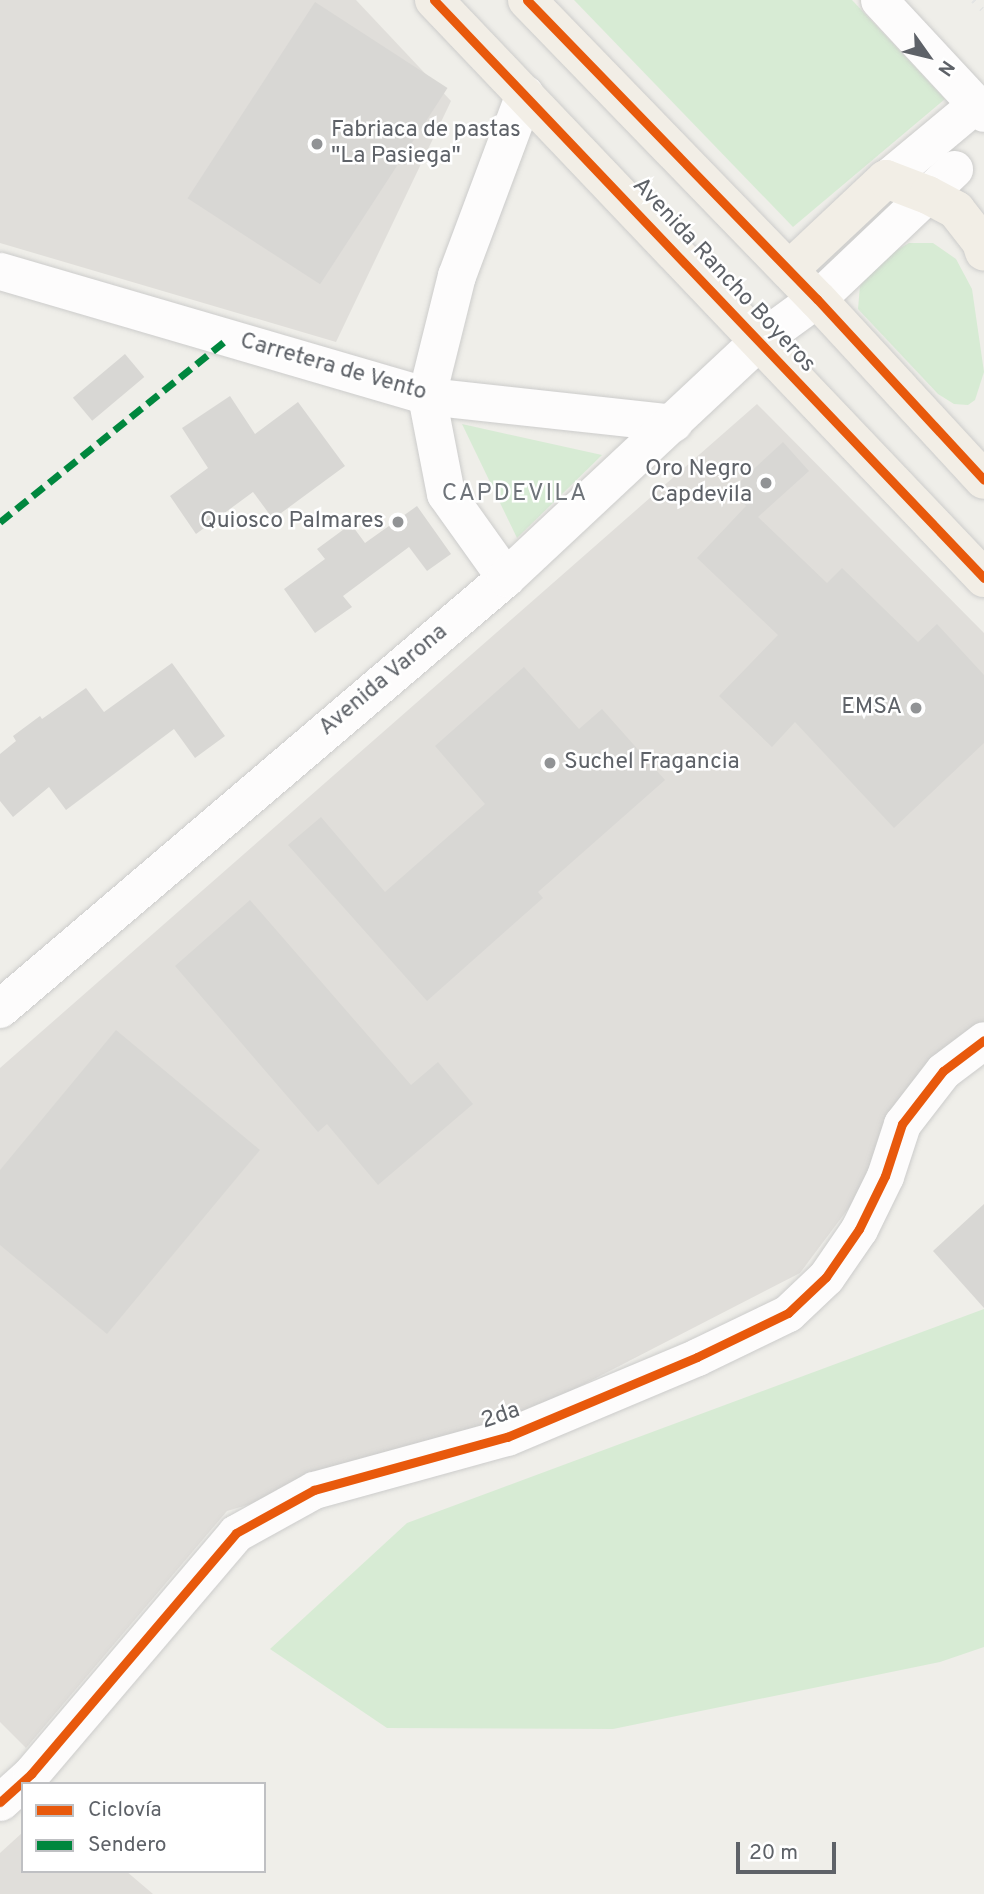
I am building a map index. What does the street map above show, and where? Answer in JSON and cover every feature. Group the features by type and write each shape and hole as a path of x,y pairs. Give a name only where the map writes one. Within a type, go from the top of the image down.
{"highway":[{"name":"Avenida Rancho Boyeros","path":"434,0 984,578"},
{"path":"527,0 817,299 984,480"},
{"path":"789,270 886,179 946,191 974,231 984,251"}],"street":[{"path":"879,0 980,109"},
{"path":"506,578 446,494 427,396 457,276 525,94"},
{"path":"886,179 980,109"},
{"path":"946,191 960,142 980,109"},
{"name":"Avenida Varona","path":"0,1009 506,578 758,342 817,299 946,191"},
{"name":"Avenida Varona","path":"758,342 789,270"},
{"name":"Carretera de Vento","path":"0,271 427,396 674,423"},
{"name":"2da","path":"22,1782 236,1533 314,1490 507,1437 697,1357 788,1313 826,1277 859,1229 885,1176 902,1124 943,1071 984,1040"},
{"name":"2da","path":"0,1802 21,1783"}],"shaded area":[{"path":"0,0 356,0 451,101 336,342 0,243"},
{"path":"757,404 984,633 984,1027 800,1273 487,1434 227,1511 26,1748 0,1722 0,1068"},
{"path":"21,1834 21,1873 128,1873 153,1894 0,1894 0,1853"}],"green space":[{"path":"574,0 852,0 945,99 793,227"},
{"path":"909,243 933,243 956,259 972,289 984,372 975,400 968,405 954,404 938,394 858,309 860,286 880,260"},
{"path":"462,424 602,455 517,538"},
{"path":"984,1309 984,1647 940,1662 613,1729 387,1728 270,1649 407,1523"}],"building":[{"name":"Fabriaca de pastas \"La Pasiega\"","path":"315,2 448,88 320,284 188,198"},
{"path":"125,354 144,377 92,421 73,398"},
{"path":"230,396 255,434 298,402 345,466 273,519 253,492 196,534 170,496 208,468 182,428"},
{"path":"783,442 809,471 758,517 827,583 842,568 918,642 937,624 984,675 984,743 894,828 795,722 772,747 719,696 778,635 697,558 746,506 732,489"},
{"path":"417,506 451,554 427,571 409,547 343,596 352,607 315,633 284,589 325,559 317,549 351,524 365,543"},
{"path":"172,663 225,736 195,758 174,729 66,810 49,787 13,817 0,801 0,754 16,741 13,736 86,688 104,712"},
{"path":"524,667 579,729 602,709 665,780 538,892 543,898 427,1001 288,845 321,817 385,892 485,804 435,746"},
{"path":"250,900 411,1085 438,1062 473,1104 378,1185 327,1124 318,1132 175,966"},
{"path":"116,1030 260,1150 107,1334 0,1245 0,1170"},
{"path":"984,1204 984,1308 933,1251"}],"railway":[{"path":"973,0 984,11"}],"marked path":[{"path":"0,522 229,338"}],"cycle path":[{"path":"434,0 984,578"},
{"path":"527,0 817,299 984,480"},
{"path":"22,1782 236,1533 314,1490 507,1437 697,1357 788,1313 826,1277 859,1229 885,1176 902,1124 943,1071 984,1040"},
{"path":"0,1802 21,1783"}],"place":[{"name":"Fabriaca de pastas \"La Pasiega\"","path":"317,144"},
{"name":"Oro Negro Capdevila","path":"766,483"},
{"name":"Quiosco Palmares","path":"398,522"},
{"name":"EMSA","path":"916,708"},
{"name":"Suchel Fragancia","path":"550,763"}],"district":[{"name":"CAPDEVILA","path":"515,495"}]}
